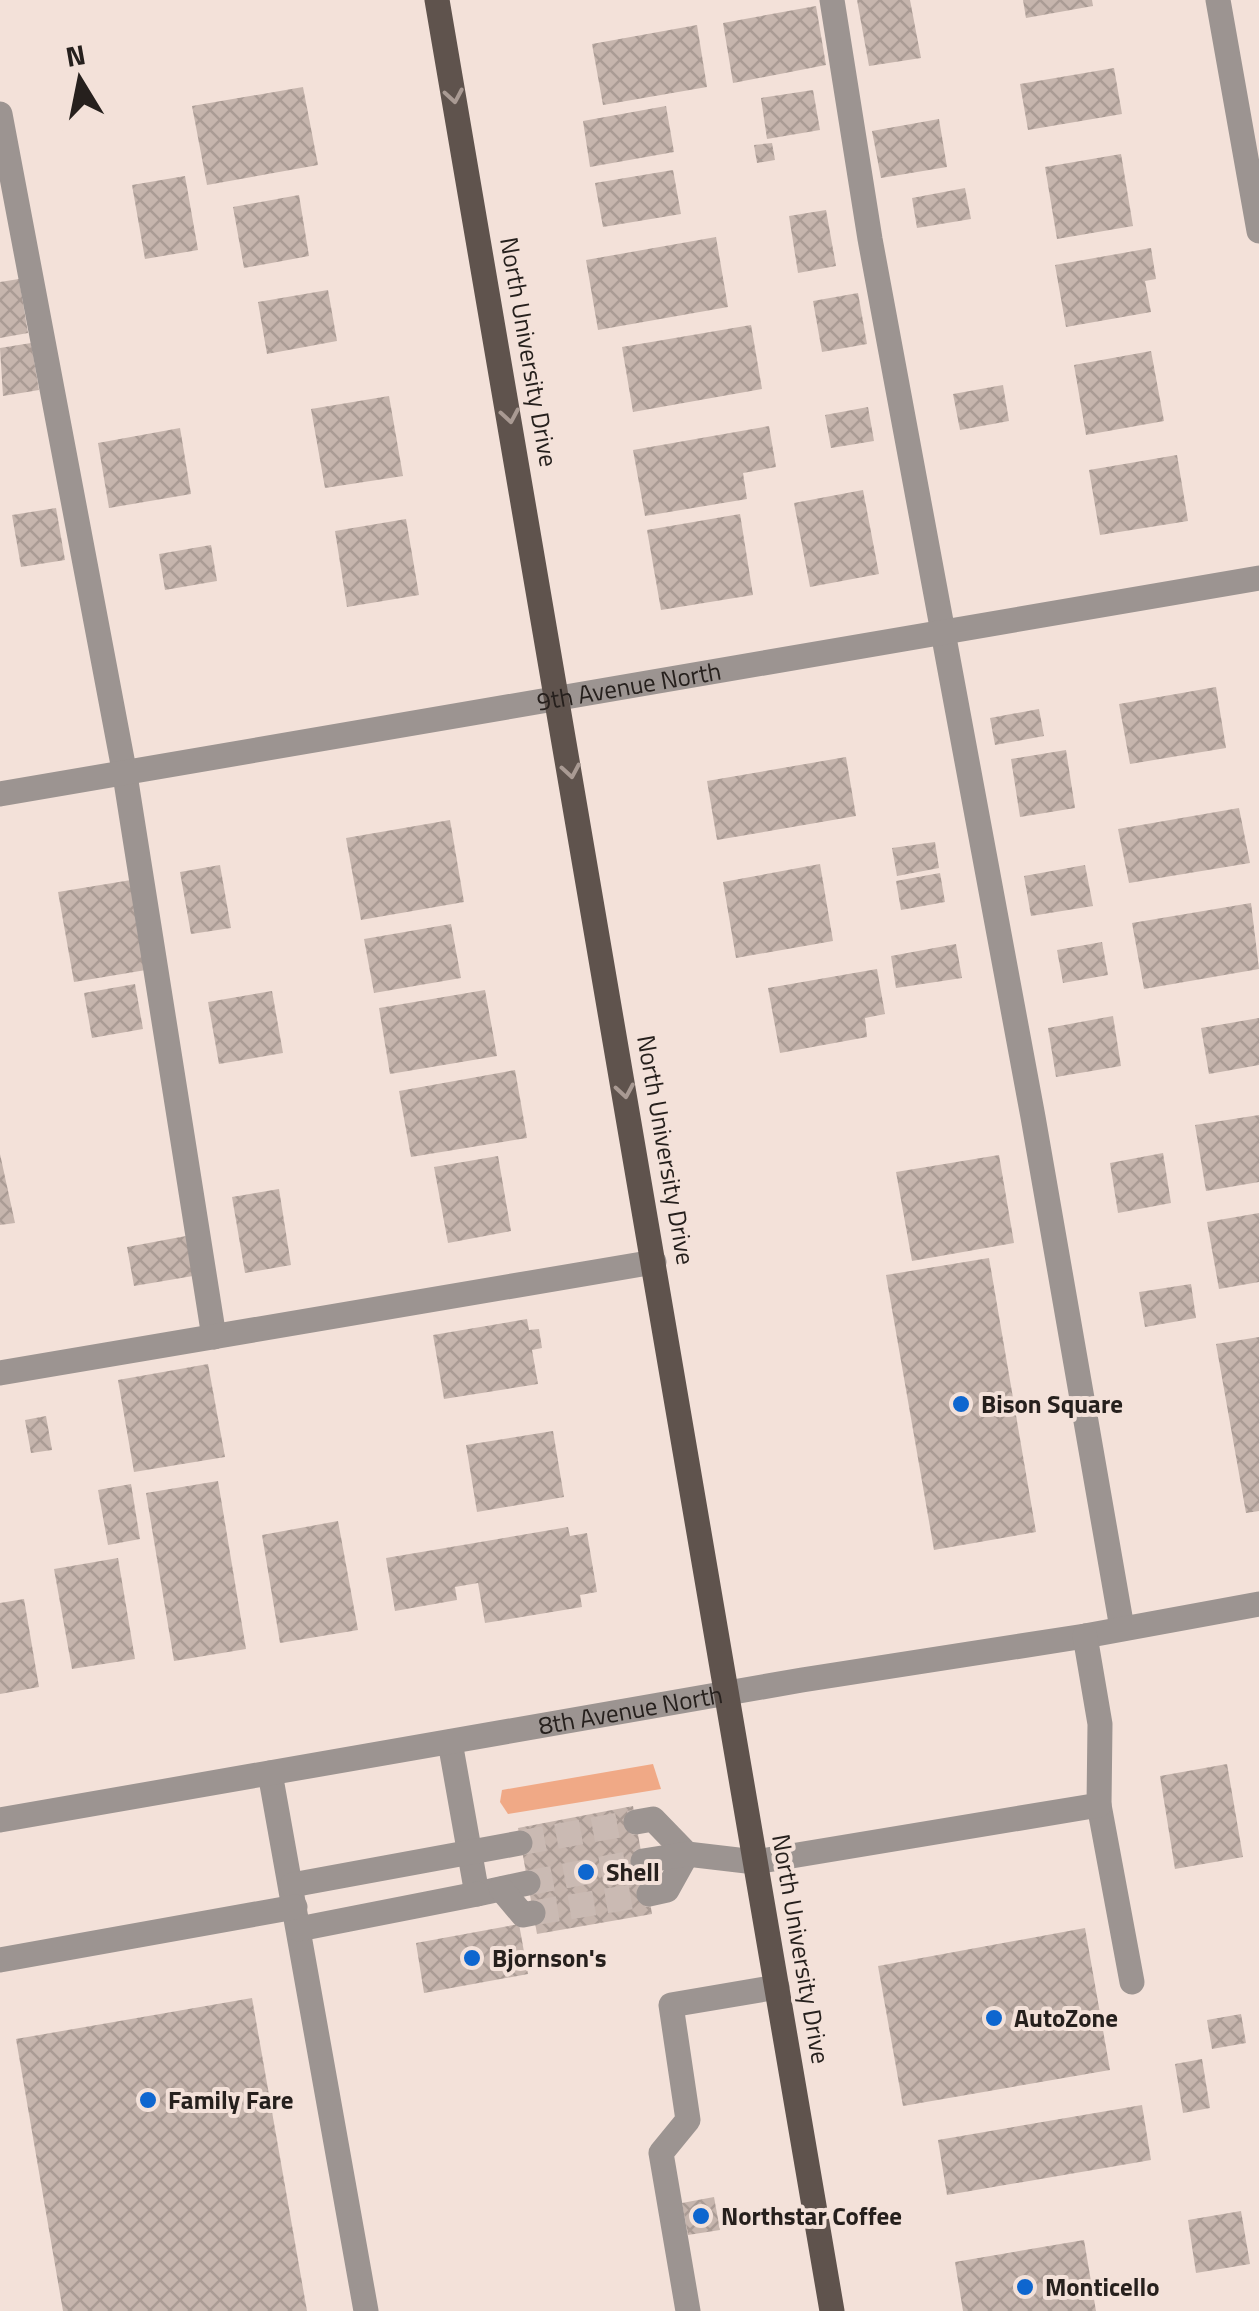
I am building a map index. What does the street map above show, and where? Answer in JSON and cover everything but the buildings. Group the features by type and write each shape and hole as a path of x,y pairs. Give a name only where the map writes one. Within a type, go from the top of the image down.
{"main road":[{"name":"North University Drive","path":"437,0 831,2311"}],"street":[{"path":"832,0 870,240 945,633 1122,1628"},
{"path":"1218,0 1254,168 1259,231"},
{"path":"0,114 125,775 214,1337"},
{"name":"9th Avenue North","path":"0,794 1259,578"},
{"path":"0,1373 654,1262"},
{"name":"8th Avenue North","path":"0,1820 1259,1604"},
{"path":"1085,1636 1100,1724 1099,1805 1132,1982"},
{"path":"450,1742 469,1852 489,1892 523,1915 534,1913"},
{"path":"270,1772 366,2311"},
{"path":"643,1861 686,1854 754,1862 1099,1805"},
{"path":"636,1822 653,1819 686,1854"},
{"path":"295,1907 469,1852 520,1842"},
{"path":"649,1894 667,1890 686,1854"},
{"path":"0,1960 295,1907 489,1892 528,1883"},
{"path":"688,2311 661,2153 688,2120 672,2005 777,1987"}],"shaded area":[{"path":"653,1764 661,1789 508,1814 500,1802 502,1790"}],"tunnel":[{"path":"520,1843 636,1822"},
{"path":"528,1883 643,1861"},
{"path":"533,1913 649,1894"}],"place":[{"name":"Bison Square","path":"961,1404"},
{"name":"Shell","path":"586,1872"},
{"name":"Bjornson's","path":"472,1958"},
{"name":"AutoZone","path":"994,2018"},
{"name":"Family Fare","path":"148,2100"},
{"name":"Northstar Coffee","path":"701,2216"},
{"name":"Monticello","path":"1025,2287"}]}
